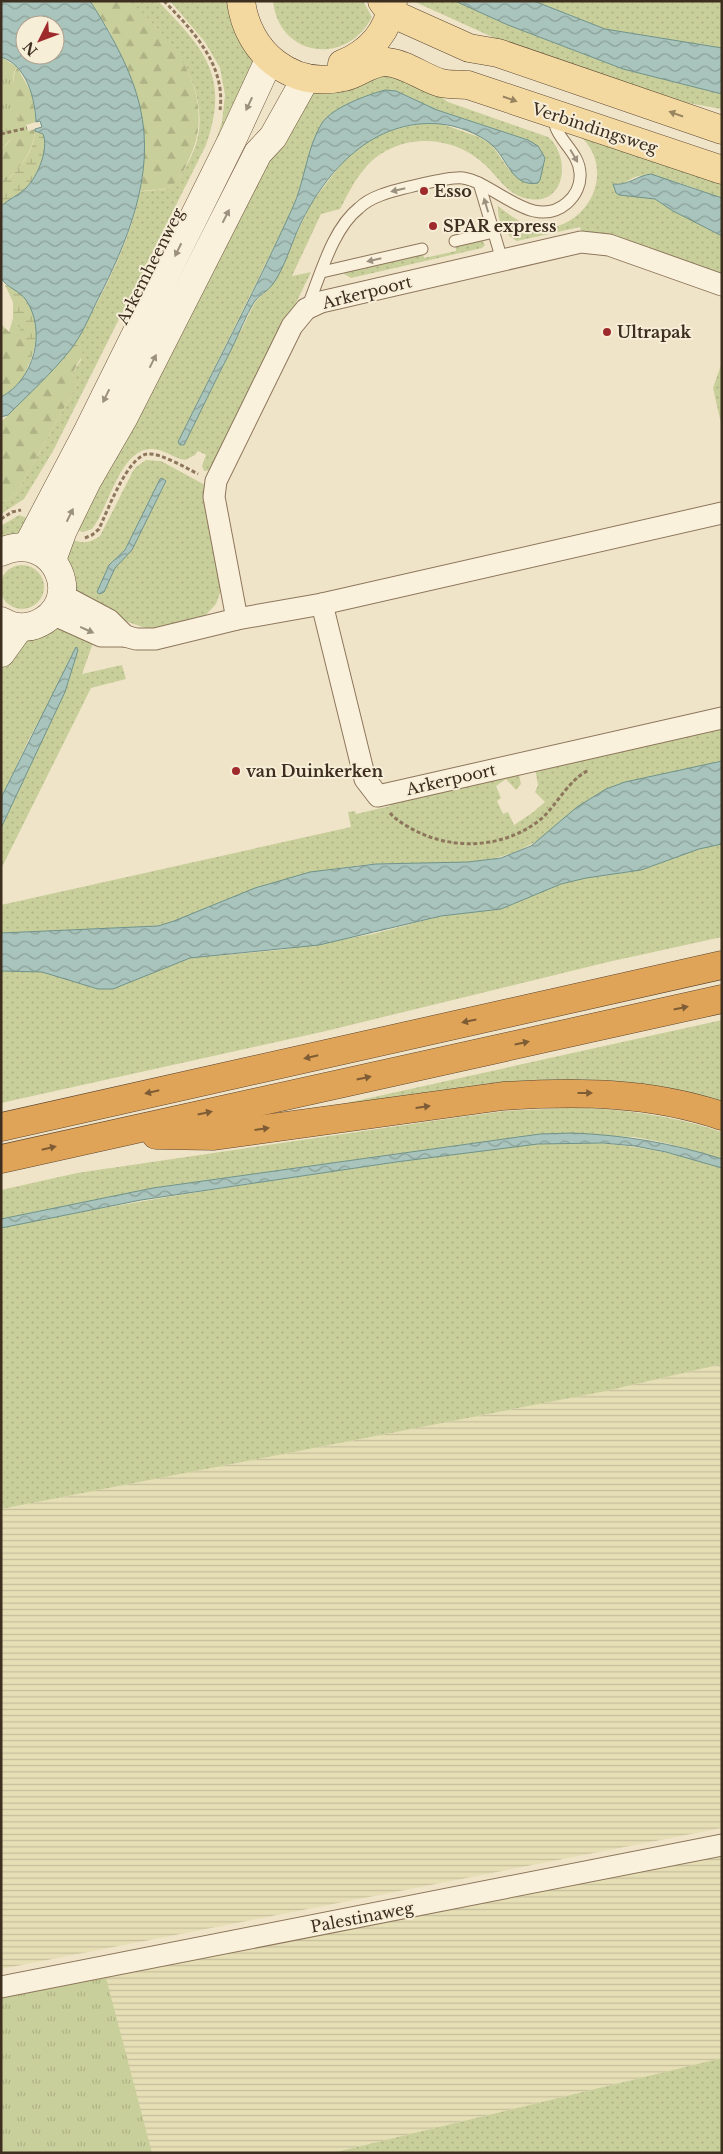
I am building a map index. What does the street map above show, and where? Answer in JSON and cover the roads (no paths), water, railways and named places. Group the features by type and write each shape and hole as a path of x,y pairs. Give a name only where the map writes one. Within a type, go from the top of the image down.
{"highway":[{"path":"1,1127 722,965"},
{"path":"1,1159 722,999"},
{"path":"106,1135 214,1136 504,1096 547,1093 590,1092 651,1098 679,1103 722,1116"}],"main road":[{"path":"241,1 244,19 250,34 269,60 329,80 346,77 379,52 390,4 474,35 498,53 722,130"},
{"path":"257,1 261,24 267,35 300,71"},
{"name":"Verbindingsweg","path":"379,52 399,64 441,83 468,85 722,170"},
{"name":"Arkemheenweg","path":"52,560 43,520 228,149 269,60"},
{"name":"Arkemheenweg","path":"14,549 43,520 104,449 124,417 258,153 262,132 300,71"},
{"path":"1,653 10,624 31,627 42,622 57,605 62,583 59,570 52,560 41,551 14,549"}],"street":[{"name":"Arkerpoort","path":"237,619 214,497 216,481 292,326 306,309 321,302 573,243 589,242 609,245 722,285"},
{"path":"57,605 101,636 155,639 237,619 322,604 722,513"},
{"name":"Arkerpoort","path":"322,604 364,779 378,796 722,718"},
{"name":"Palestinaweg","path":"1,1988 722,1845"}],"lane":[{"path":"306,309 344,223 354,212 373,198 391,192 458,177 479,183 514,204 534,210 549,211 564,205 578,188 580,180 579,164 556,129 552,114"},
{"path":"479,183 502,260"},
{"path":"454,241 494,232"},
{"path":"322,272 422,249"}],"water":[{"path":"1,1 90,1 112,39 132,80 140,107 144,132 144,158 136,208 128,233 81,333 71,349 48,375 8,415 1,417 1,397 22,379 34,354 36,326 26,300 1,278 1,206 23,190 35,177 45,147 43,134 35,131 35,129 42,127 40,121 36,122 34,103 28,84 17,67 1,57"},
{"path":"455,1 534,1 605,29 722,48 722,94 623,69 508,25"},
{"path":"385,90 396,91 437,110 528,140 538,146 545,158 540,180 538,183 522,181 516,177 497,151 487,141 468,131 440,124 416,124 394,130 374,139 355,152 338,167 311,205 277,277 271,286 254,302 184,445 180,445 178,442 292,209 312,144 322,123 327,117 342,107 360,98"},
{"path":"651,174 722,198 722,236 673,211 655,199 619,195 616,193 613,184 623,184"},
{"path":"162,478 166,481 132,550 115,568 104,592 99,594 97,592 109,565 125,550"},
{"path":"76,647 78,650 65,692 1,828 2,796"},
{"path":"722,761 722,844 699,849 641,870 586,878 561,884 501,909 441,916 319,945 190,958 113,989 98,989 42,972 1,971 1,933 158,926 255,888 310,872 376,864 468,862 501,858 531,846 577,807 606,789 625,782"},
{"path":"572,1133 629,1138 685,1148 722,1159 722,1168 666,1152 635,1146 603,1143 538,1144 396,1162 141,1200 1,1228 1,1219 153,1188 540,1134"}],"place":[{"name":"Esso","path":"424,191"},
{"name":"SPAR express","path":"433,226"},
{"name":"Ultrapak","path":"607,332"},
{"name":"van Duinkerken","path":"236,771"}]}
